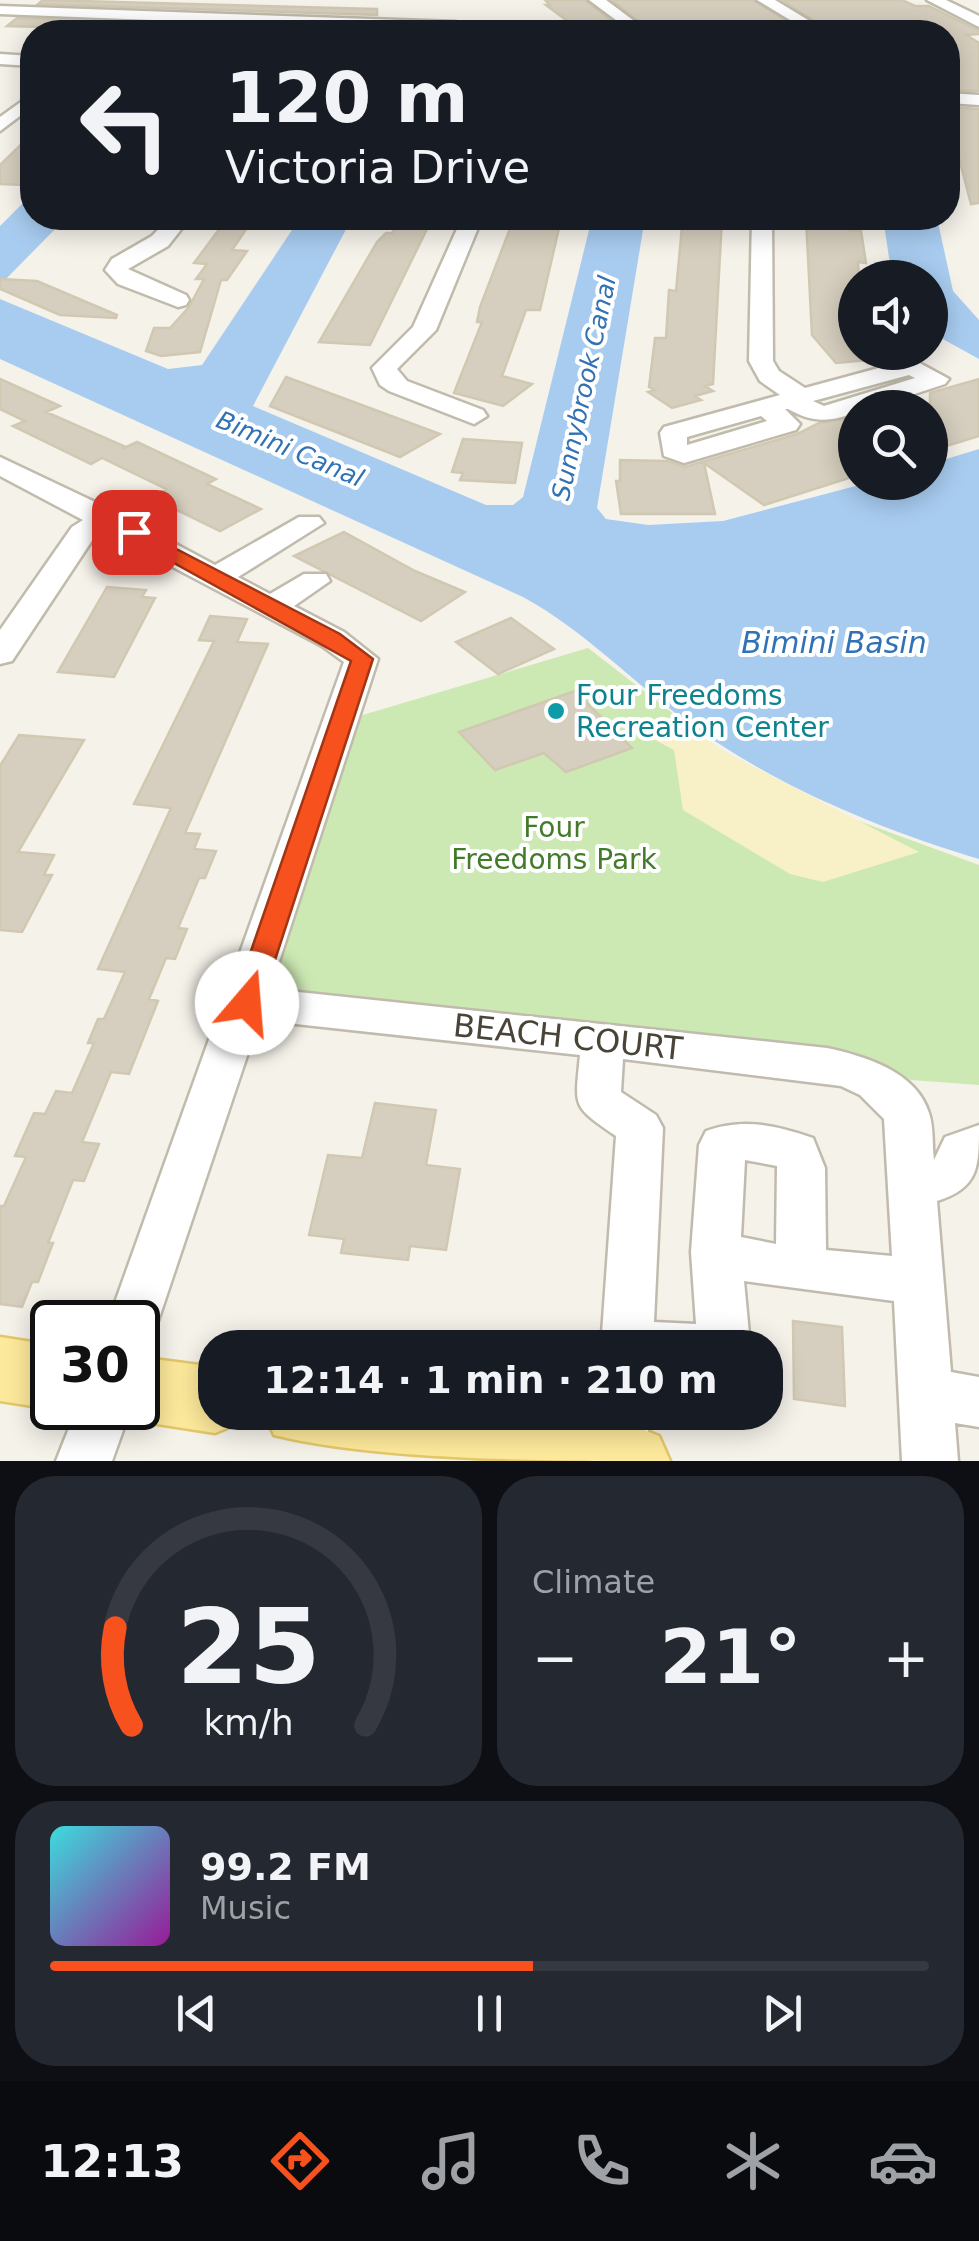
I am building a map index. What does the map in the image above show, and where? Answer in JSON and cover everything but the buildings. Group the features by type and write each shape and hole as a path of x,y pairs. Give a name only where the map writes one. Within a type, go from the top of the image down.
{"main road":[{"path":"0,1370 30,1374"},
{"path":"160,1392 198,1398"},
{"path":"482,1430 625,1444"}],"street":[{"path":"596,0 624,20"},
{"path":"764,0 799,20"},
{"path":"934,0 979,22"},
{"path":"0,10 230,20"},
{"path":"442,13 449,20"},
{"path":"0,126 20,109"},
{"path":"170,230 160,241 116,270 178,300"},
{"path":"467,230 424,330 384,368 389,380 398,386 474,416"},
{"path":"674,433 674,450 684,455 786,424 785,401 761,361 762,230"},
{"path":"785,401 897,370"},
{"path":"0,465 217,577 362,659 247,1003 142,1300"},
{"path":"0,654 82,533 106,518"},
{"path":"217,577 309,523"},
{"path":"271,606 315,581"},
{"name":"BEACH COURT","path":"247,1003 810,1062 849,1070 886,1086 907,1114 911,1182"},
{"path":"602,1040 598,1100 640,1128 628,1330"},
{"path":"723,1330 716,1252 722,1145 760,1142 796,1152 801,1168 802,1268"},
{"path":"930,1461 911,1182 944,1182 953,1174 962,1151 979,1144"},
{"path":"716,1252 747,1261 918,1281"},
{"path":"926,1394 979,1402"},
{"path":"84,1461 96,1430"}],"green space":[{"name":"Four Freedoms Park","path":"588,648 719,749 845,816 979,865 979,1085 911,1080 854,1052 266,987 356,717"}],"sand":[{"path":"684,722 719,749 919,852 823,882 790,874 683,810 674,750 653,739"}],"water":[{"path":"20,206 20,230 54,230 0,285 0,226"},
{"path":"292,230 346,230 253,406 486,505 513,505 523,497 589,230 643,230 597,508 606,519 648,525 723,521 838,491 838,500 948,500 948,458 979,449 979,859 870,821 766,772 700,731 570,627 523,597 0,359 0,299 168,369 202,365"},
{"path":"885,230 940,230 946,260 889,260"},
{"path":"948,268 953,291 979,320 979,359 948,342"}],"place":[{"name":"Four Freedoms Recreation Center","path":"556,711"}],"route":[{"path":"134,532 333,639 362,659 247,1003"}],"water label":[{"name":"Sunnybrook Canal","path":"584,388"},
{"name":"Bimini Canal","path":"290,449"},
{"name":"Bimini Basin","path":"834,642"}]}
